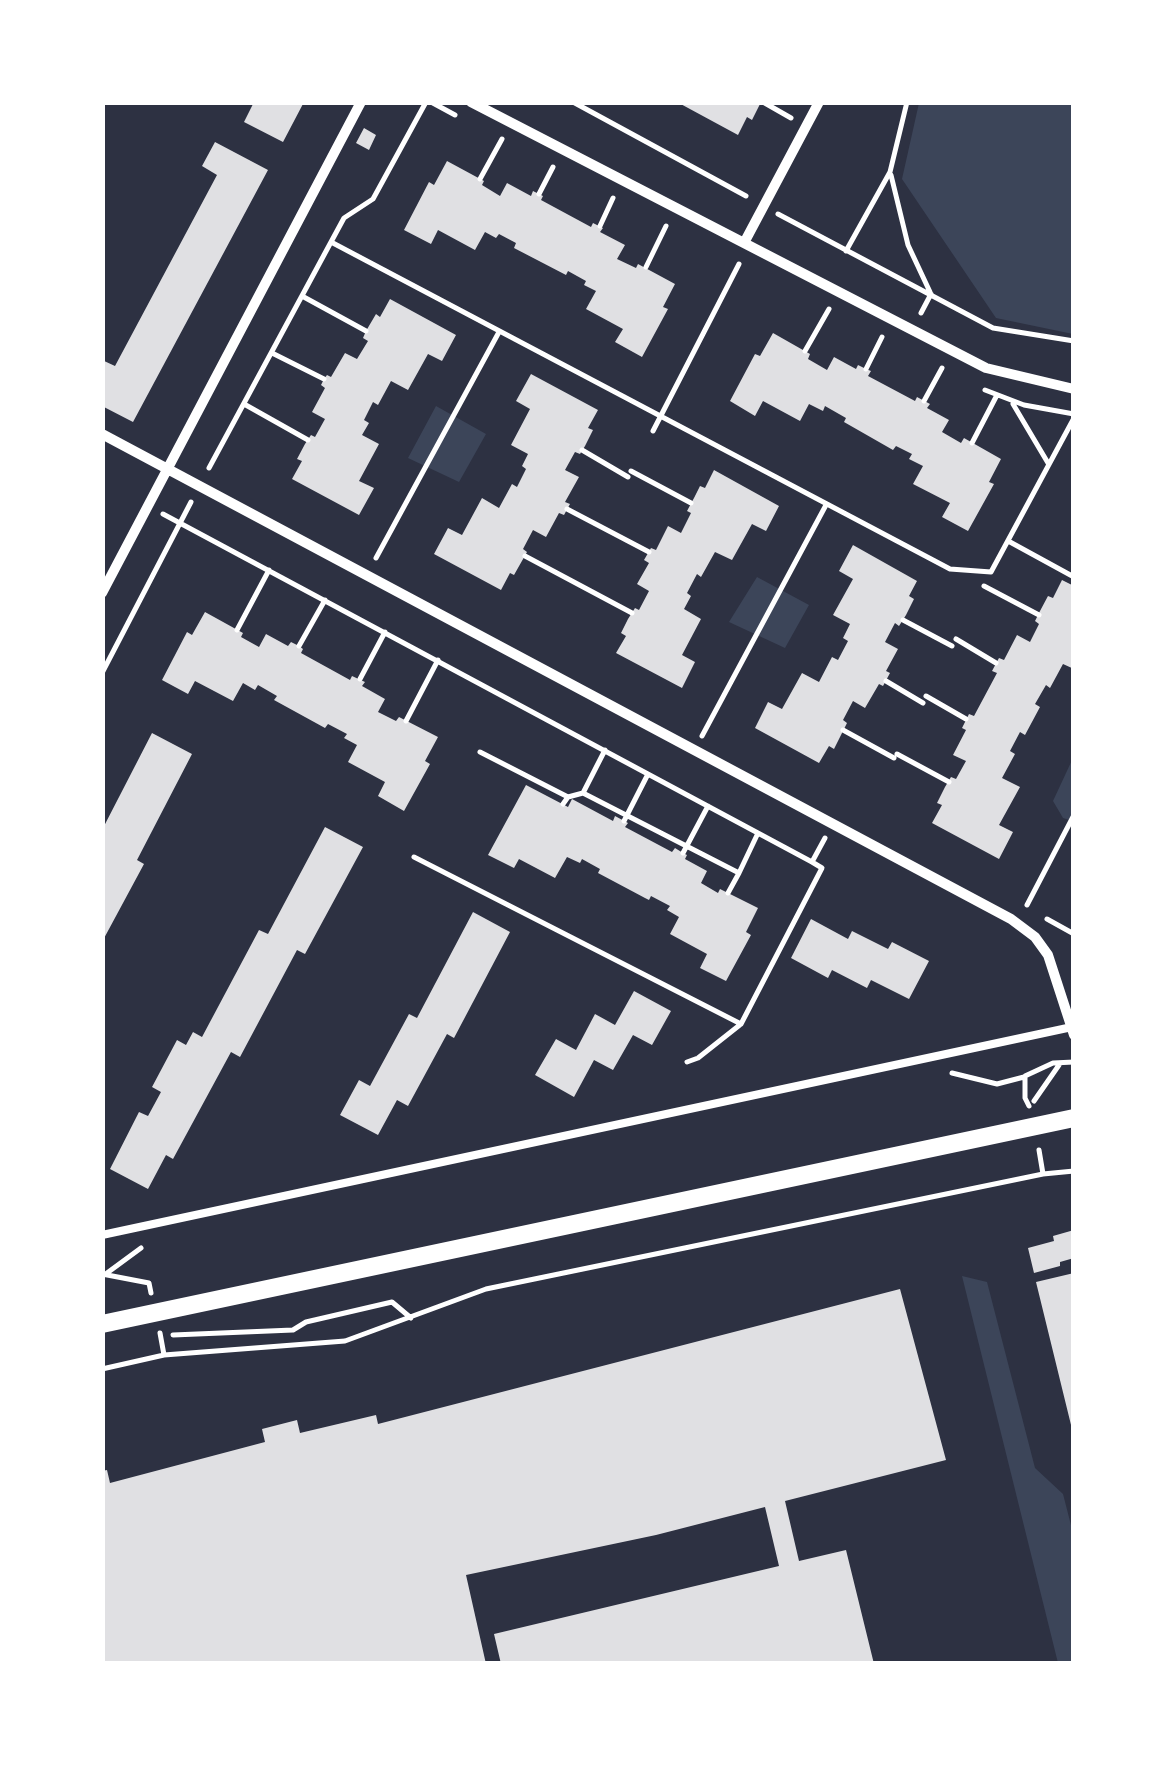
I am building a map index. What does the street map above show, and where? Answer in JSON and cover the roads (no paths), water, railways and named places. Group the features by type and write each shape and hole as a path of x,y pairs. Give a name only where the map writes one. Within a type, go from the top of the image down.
{"street":[{"path":"102,593 361,102"},
{"path":"470,102 986,368 1074,389"},
{"path":"744,243 818,102"},
{"path":"102,434 1011,919 1035,937 1048,955 1073,1030"},
{"path":"102,1324 1074,1118"}],"lane":[{"path":"102,1236 1073,1030"}]}
